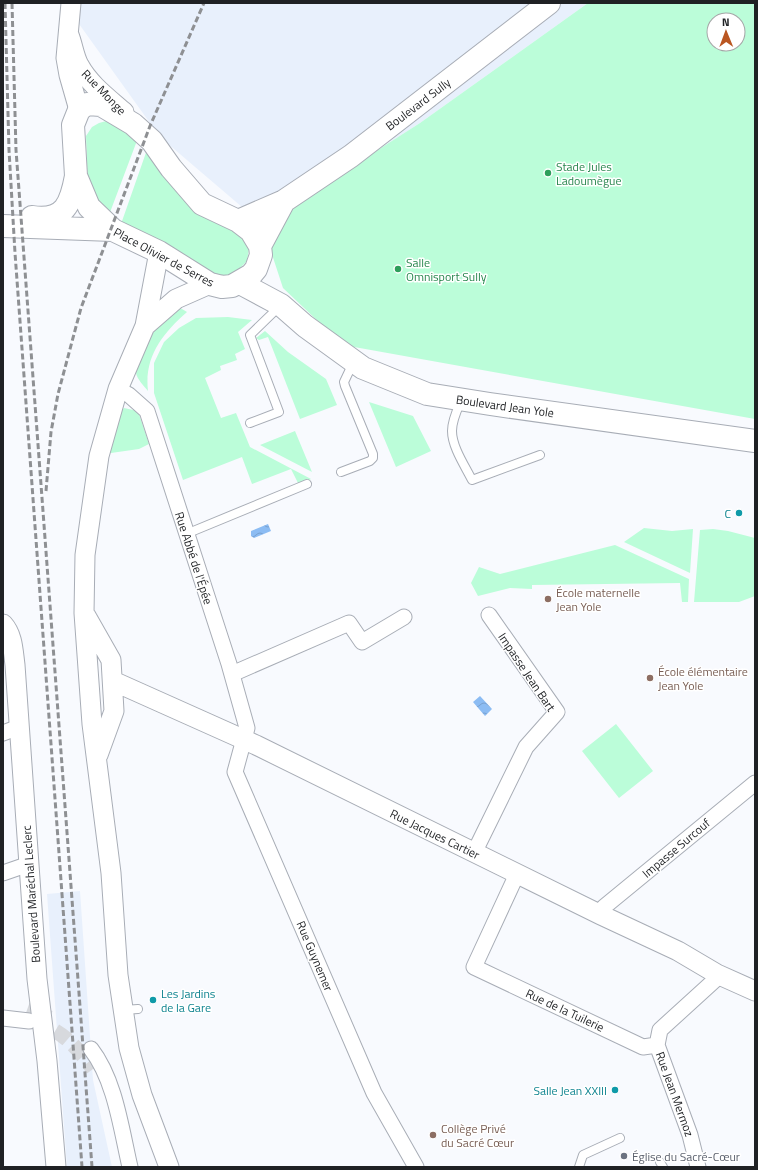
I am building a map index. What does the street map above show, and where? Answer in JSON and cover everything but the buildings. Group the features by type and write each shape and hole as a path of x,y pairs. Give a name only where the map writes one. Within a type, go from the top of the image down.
{"main road":[{"name":"Boulevard Sully","path":"238,221 284,201 351,156 550,3"},
{"path":"79,110 87,104 101,105 133,124 152,141 171,168 202,204 238,221 251,231 259,255 251,275 240,283"},
{"name":"Place Olivier de Serres","path":"79,110 73,125 76,176 88,207 113,230 159,252 210,284 222,287 240,283"},
{"path":"3,213 36,218 55,216 69,204 76,176"},
{"name":"Boulevard Sully","path":"259,255 284,201"},
{"path":"3,226 113,230"},
{"name":"Boulevard Jean Yole","path":"259,255 281,305"},
{"name":"Boulevard Jean Yole","path":"240,283 281,305 305,326 354,362 392,380 427,394 755,441"}],"street":[{"name":"Rue Monge","path":"72,3 66,58 69,75 79,110"},
{"name":"Rue Monge","path":"69,35 76,58 86,75 98,89 124,112 133,124"},
{"path":"159,252 145,326 118,389 106,429 96,477 85,555 84,613 92,724 98,757 111,873 118,975 131,1010 129,1048 136,1075 169,1167"},
{"path":"145,326 176,299 210,284"},
{"name":"Rue Abbé de l'Épée","path":"118,389 129,395 147,411 232,674 247,728 243,739"},
{"path":"84,613 111,660 114,711 98,757"},
{"name":"Impasse Jean Bart","path":"474,853 526,747 557,712 489,615"},
{"path":"232,674 349,624 362,642 404,617"},
{"name":"Boulevard Maréchal Leclerc","path":"3,624 8,629 12,641 11,730 29,864 37,979 47,1061 56,1167"},
{"name":"Rue Jacques Cartier","path":"113,682 243,739 601,916 678,951 717,974 755,992"},
{"name":"Rue Guynemer","path":"243,739 235,772 374,1093 416,1167"},
{"name":"Impasse Surcouf","path":"601,916 604,907 755,783"},
{"path":"3,873 29,864"},
{"name":"Rue de la Tuilerie","path":"517,874 474,967 643,1048 657,1045"},
{"name":"Rue Jean Mermoz","path":"698,1167 690,1135 657,1045 660,1030 716,979 717,974"},
{"path":"3,1008 28,1015 3,1018"},
{"path":"91,1049 108,1076 130,1167"},
{"path":"93,1069 100,1081 121,1167"}],"lane":[{"path":"250,423 279,412 250,335 281,305"},
{"path":"342,472 370,462 373,458 373,454 344,382 354,362"},
{"path":"461,400 454,417 452,432 457,448 472,480 540,455"},
{"path":"186,534 307,484"},
{"path":"579,1167 583,1155 620,1138"}],"shaded area":[{"path":"64,3 588,3 420,123 262,224 160,137"},
{"path":"80,891 93,1080 112,1167 67,1167 47,894"}],"green space":[{"name":"Stade Jules Ladoumègue","path":"588,3 755,3 755,419 343,345 283,288 262,224 420,123"},
{"path":"110,120 138,138 109,215 88,189 86,136 92,127"},
{"path":"149,144 239,231 249,249 247,261 236,272 222,278 207,272 164,242 121,224"},
{"path":"177,306 187,312 163,338 152,357 149,367 148,391 139,380 136,373 136,365 139,356 150,336"},
{"path":"228,317 252,320 238,332 245,349 235,354 237,360 220,366 221,370 205,378 221,418 236,413 250,447 311,479 299,485 291,469 252,484 242,457 183,480 154,393 154,363 164,342 179,328 196,318"},
{"path":"265,331 288,352 326,379 337,405 300,419 268,337 259,340 256,338"},
{"path":"369,402 413,416 431,451 396,467"},
{"path":"124,408 138,411 149,444 139,449 111,453 108,450 120,412"},
{"path":"295,431 312,472 260,445"},
{"path":"644,528 672,531 693,529 690,573 624,542"},
{"path":"713,529 755,538 755,596 739,602 694,602 700,530"},
{"path":"615,545 689,579 688,602 682,602 680,583 532,585 532,589 510,588 478,596 471,583 479,567 500,574"},
{"path":"616,724 653,771 619,798 582,751"}],"water":[{"path":"268,524 271,531 254,538 251,536 251,531"},
{"path":"480,696 492,709 485,716 473,702"}],"tunnel":[{"path":"27,1010 50,1018"},
{"path":"34,1022 52,1029 68,1040 81,1053 93,1069"}],"railway":[{"path":"5,3 9,150 15,253 82,1167"},
{"path":"12,3 16,150 92,1167"},
{"path":"46,491 51,432 58,394 81,308 150,126 204,3"}],"place":[{"name":"Stade Jules Ladoumègue","path":"548,173"},
{"name":"Salle Omnisport Sully","path":"398,269"},
{"name":"C","path":"739,513"},
{"name":"École maternelle Jean Yole","path":"548,599"},
{"name":"École élémentaire Jean Yole","path":"650,678"},
{"name":"Les Jardins de la Gare","path":"153,1000"},
{"name":"Salle Jean XXIII","path":"615,1090"},
{"name":"Collège Privé du Sacré Cœur","path":"433,1135"},
{"name":"Église du Sacré-Cœur","path":"624,1156"}]}
